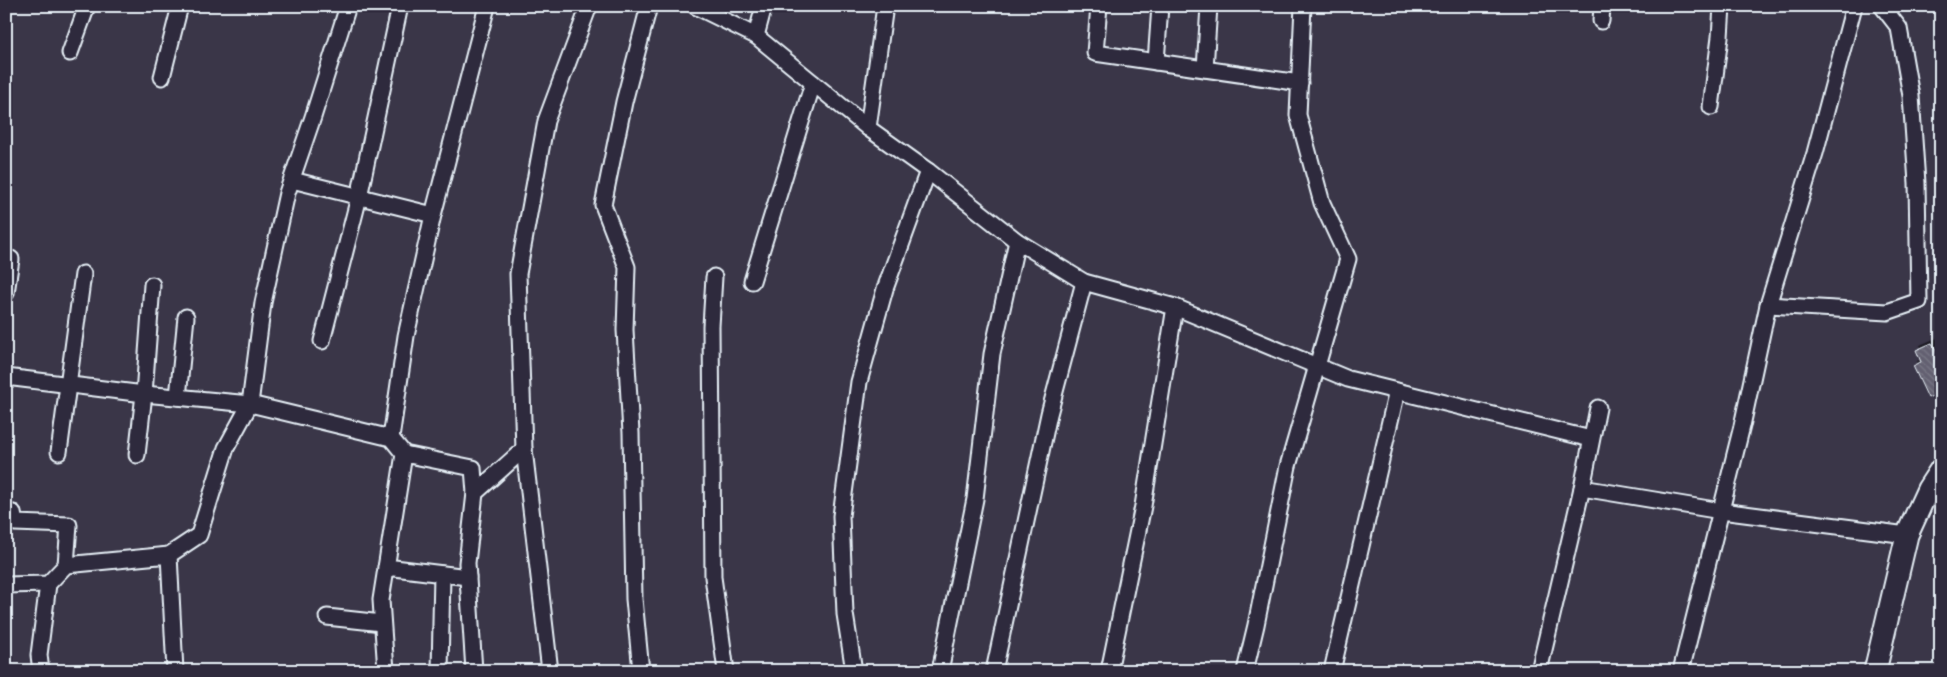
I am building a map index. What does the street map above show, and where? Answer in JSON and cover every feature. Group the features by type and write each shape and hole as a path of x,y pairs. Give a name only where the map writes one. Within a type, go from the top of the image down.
{"street":[{"path":"70,53 87,6"},
{"path":"162,77 180,6"},
{"path":"66,565 169,555 199,534 226,448 250,404 263,303 287,193 348,6"},
{"path":"322,341 360,197 400,6"},
{"path":"391,438 406,336 433,214 486,6"},
{"path":"550,671 524,449 518,274 546,121 589,6"},
{"path":"641,671 634,599 631,433 624,330 627,267 603,205 624,102 649,6"},
{"path":"695,6 756,36 868,128 928,171 1017,241 1084,282 1175,307 1348,379 1592,439"},
{"path":"756,36 764,6"},
{"path":"868,128 884,6"},
{"path":"1099,6 1095,53 1300,83"},
{"path":"1156,62 1160,6"},
{"path":"1205,69 1209,6"},
{"path":"1245,671 1288,466 1348,260 1322,204 1298,114 1304,6"},
{"path":"1711,107 1722,6"},
{"path":"1682,671 1768,305 1815,154 1854,6"},
{"path":"1768,305 1887,312 1919,301 1917,183 1911,96 1899,28 1882,6"},
{"path":"752,281 813,82"},
{"path":"854,671 845,614 840,516 859,382 885,289 928,171"},
{"path":"292,180 433,214"},
{"path":"940,671 976,499 992,354 1017,241"},
{"path":"6,293 11,259"},
{"path":"60,452 84,274"},
{"path":"714,277 711,326 713,577 726,671"},
{"path":"994,671 1049,414 1084,282"},
{"path":"137,455 144,394 152,284"},
{"path":"1109,671 1143,506 1175,307"},
{"path":"178,397 186,316"},
{"path":"6,377 144,394 250,404 391,438 404,454 472,468 475,493 467,564 474,671"},
{"path":"1332,671 1397,391"},
{"path":"1539,671 1582,488 1598,408"},
{"path":"475,493 524,449"},
{"path":"386,671 381,600 404,454"},
{"path":"1875,671 1907,535 1928,489 1941,469"},
{"path":"1582,488 1721,511 1907,535"},
{"path":"6,512 13,513 15,523 70,525 66,565 48,584 39,656 41,671"},
{"path":"169,555 174,671"},
{"path":"386,567 468,577"},
{"path":"440,671 442,574"},
{"path":"6,585 48,584"},
{"path":"327,617 382,624"}],"building":[{"path":"1932,343 1941,361 1941,392 1928,398 1913,366 1921,362 1916,350"}]}
